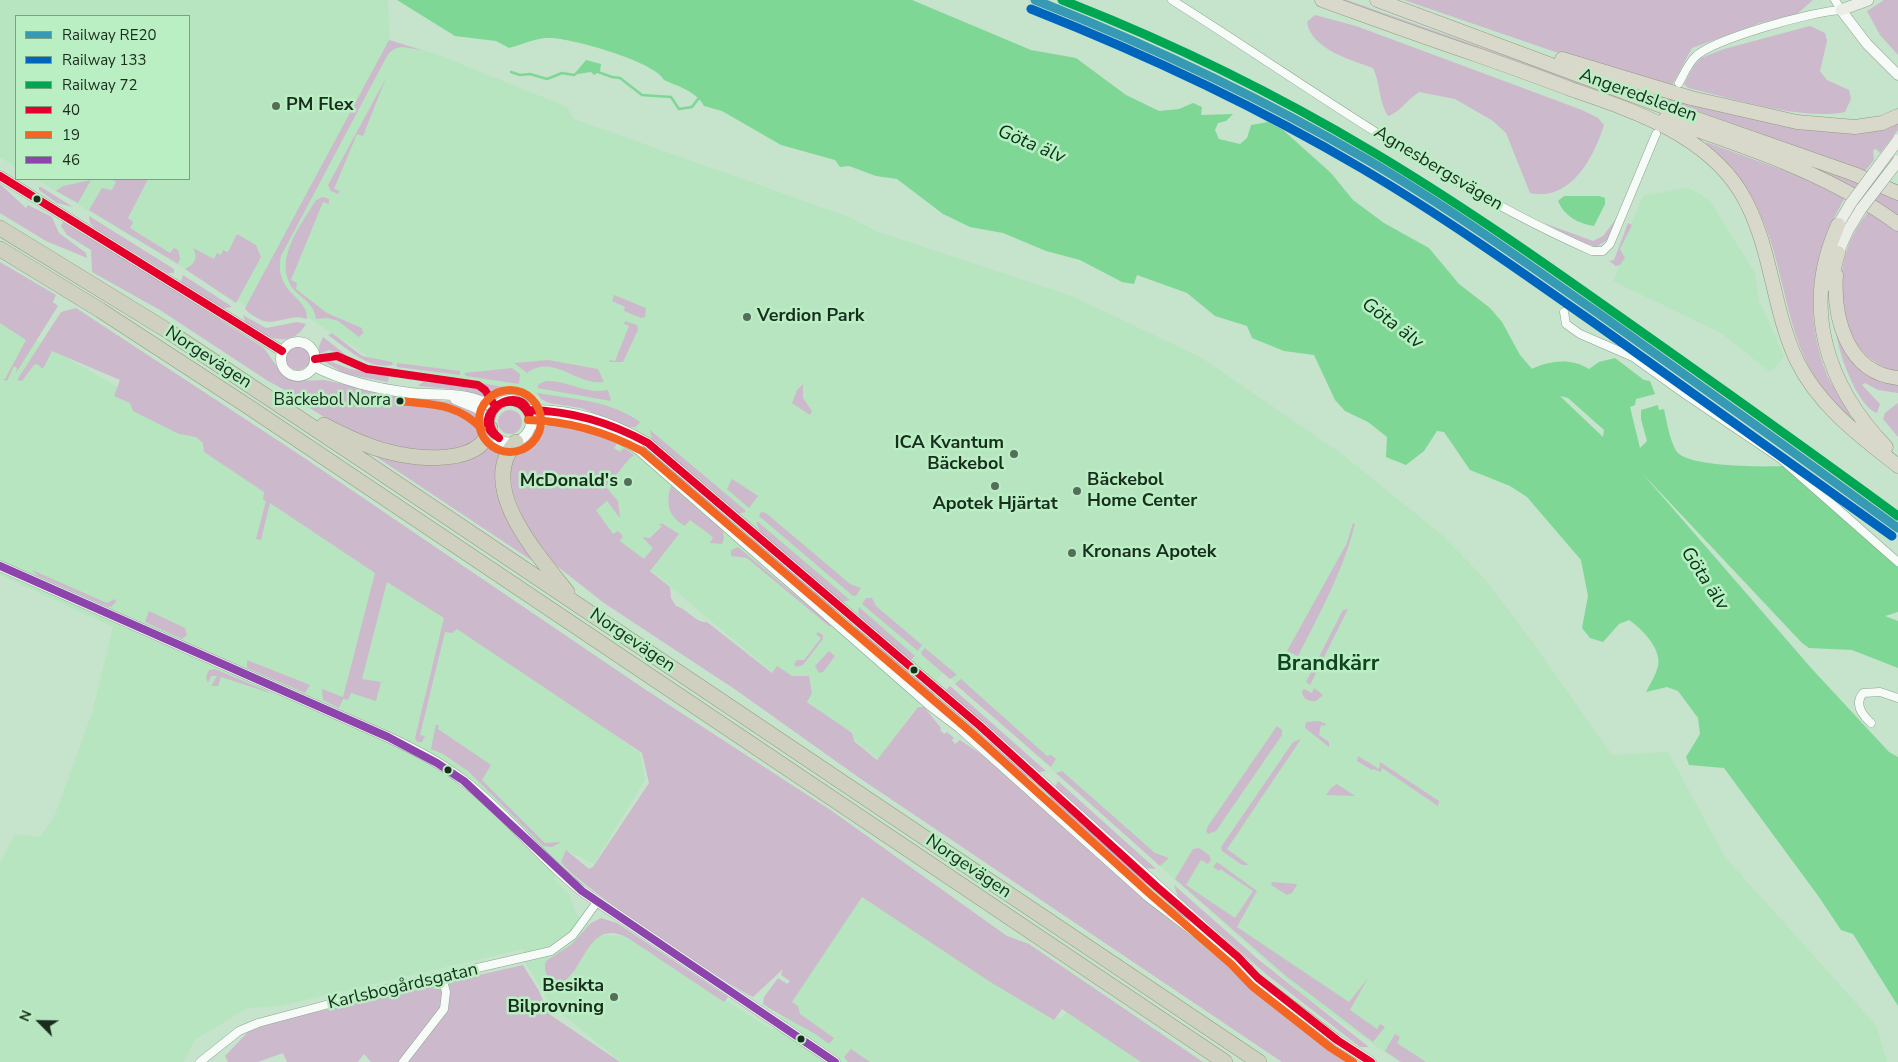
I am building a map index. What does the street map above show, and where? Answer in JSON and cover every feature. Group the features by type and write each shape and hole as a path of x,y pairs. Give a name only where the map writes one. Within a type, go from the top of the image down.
{"highway":[{"name":"Angeredsleden","path":"1322,0 1600,99 1663,125 1696,145 1720,167 1739,189 1756,224 1788,335 1803,372 1833,410 1898,466"},
{"name":"Angeredsleden","path":"1378,0 1683,114 1846,171 1898,193"},
{"path":"1474,35 1499,39 1691,98 1784,120 1844,128 1882,123 1898,116"},
{"path":"1600,99 1644,111 1780,160 1848,191 1898,224"},
{"path":"1838,225 1827,255 1822,285 1821,323 1826,348 1837,381 1852,407 1874,435 1898,458"},
{"name":"Norgevägen","path":"0,228 168,331 245,382 1259,1062"},
{"name":"Norgevägen","path":"0,249 100,310 249,407 1225,1062"},
{"path":"1838,253 1836,303 1840,326 1848,343 1866,365 1880,374 1898,378"},
{"path":"1838,253 1828,299 1829,326 1836,356 1848,385 1860,405 1880,430 1898,448"},
{"path":"245,382 351,438 371,447 406,455 436,458 475,450 486,441 489,425"},
{"path":"516,442 506,454 502,468 502,483 510,506 526,538 575,603"}],"main road":[{"path":"1838,5 1868,0"},
{"path":"1838,253 1856,206 1898,140"},
{"path":"1838,225 1898,161"}],"street":[{"name":"Agnesbergsvägen","path":"1172,0 1433,168 1510,212 1592,251 1603,251 1610,244 1656,134"},
{"path":"1679,83 1696,56 1715,44 1815,14 1838,5 1867,44 1898,75"},
{"path":"0,176 282,351"},
{"path":"1564,312 1566,324 1580,334 1633,357 1781,459 1898,562"},
{"path":"292,342 307,344 314,352 314,366 306,374 291,374 286,371 281,362 282,351 292,342"},
{"path":"314,366 340,378 368,386 410,393 470,396 494,407"},
{"path":"442,394 471,404 500,440 516,442 524,438 531,426 528,410 520,402 513,400 502,402 494,407 489,425"},
{"path":"528,410 551,410 582,414 622,428 648,443 980,726 1157,888 1238,957 1258,978"},
{"path":"531,426 556,418 579,421 610,433 638,449 916,692 959,727 1149,897 1234,963 1258,978 1330,1035 1371,1062"},
{"path":"0,566 364,726 436,760 492,805 563,876 597,902 835,1062"},
{"path":"1871,723 1864,716 1859,705 1859,700 1863,693 1880,692 1898,698"},
{"name":"Karlsbogårdsgatan","path":"200,1062 239,1031 258,1022 551,951 573,935 597,902"},
{"path":"403,1062 444,1009 446,992 442,977"}],"shaded area":[{"path":"0,0 388,0 390,40 436,54 567,107 574,119 849,217 876,231 1072,296 1202,358 1342,454 1442,535 1483,577 1521,626 1612,755 1668,752 1725,857 1876,1025 1887,1062 1399,1062 1306,997 943,672 878,759 711,621 586,514 632,419 545,398 377,362 301,313 246,306 38,180 190,180 190,15 15,15 15,166 0,157"},
{"path":"1340,0 1347,0 1801,160 1898,199 1898,217 1709,130"},
{"path":"1404,0 1813,0 1797,14 1760,23 1692,48 1669,91"},
{"path":"1884,0 1898,0 1898,55 1880,35 1867,11"},
{"path":"1315,15 1356,26 1582,110 1598,118 1604,125 1600,137 1587,163 1569,184 1557,191 1545,194 1530,193 1506,133 1493,121 1455,99 1419,92 1396,112 1388,116 1373,68 1333,52 1316,39 1310,31 1307,22"},
{"path":"1810,26 1825,33 1827,41 1820,71 1827,80 1849,90 1851,99 1845,112 1828,114 1788,111 1688,88 1684,84 1701,58 1724,49"},
{"path":"389,40 421,50 398,48 387,56 281,256 280,268 282,278 286,286 303,305 307,319 294,317 269,322 263,321 252,315 245,308"},
{"path":"1589,72 1756,118 1898,122 1898,130 1880,153 1876,149 1873,150 1874,160 1865,171"},
{"path":"386,78 363,136 357,134 334,189 340,191 338,194 331,191 328,185"},
{"path":"1706,142 1813,181 1846,196 1834,217 1818,261 1814,283 1813,306 1819,352 1827,375 1851,418 1840,410 1824,391 1811,371 1801,349 1793,327 1769,236 1756,206 1738,177 1710,149"},
{"path":"91,180 78,203 56,191 63,186"},
{"path":"113,180 147,180 128,218 133,222 130,228 170,253 174,248 178,250 180,259 178,264 89,210 102,188 112,190 116,182"},
{"path":"0,184 26,208 28,205 52,217 59,233 86,253 87,258 46,241 0,213"},
{"path":"39,187 73,207 57,203 39,190"},
{"path":"1688,187 1710,201 1755,273 1759,302 1784,357 1770,372 1721,333 1613,281 1624,255 1619,252 1643,196"},
{"path":"323,197 329,199 329,204 323,202 291,280 297,283 296,289 327,313 362,328 363,333 359,337 338,321 327,318 316,319 311,307 296,292 289,281 286,269 290,245 302,221 316,200"},
{"path":"1870,209 1898,230 1898,371 1881,365 1867,355 1856,342 1848,327 1843,310 1841,292 1845,257 1855,232"},
{"path":"89,216 174,269 174,273 168,273 96,229 90,223"},
{"path":"1616,219 1607,240 1596,247 1575,240 1544,223 1593,241 1603,236"},
{"path":"63,222 132,263 264,348 282,374 288,379 295,381 324,380 401,396 453,402 470,409 481,420 483,425 481,438 459,450 402,451 337,425 308,407 301,393 294,395 268,381 160,310 92,272 91,250 67,235 61,226"},
{"path":"1628,223 1632,225 1620,249 1625,258 1620,265 1616,266 1609,261 1614,260"},
{"path":"237,234 256,245 261,257 236,303 185,269 195,261 196,255 193,248 214,259 217,253 221,255 223,250 228,252"},
{"path":"0,262 56,295 53,302 58,306 16,373 17,368 14,366 7,381 2,379 5,379 26,340 0,323"},
{"path":"183,275 231,307 222,309 181,282"},
{"path":"614,295 646,308 645,317 641,318 624,311 625,307 612,301"},
{"path":"76,308 300,455 643,688 832,811 1007,936 1029,944 1203,1062 1141,1062 1062,1009 1054,1020 992,983 862,897 792,1002 798,1006 800,1014 834,1038 829,1044 763,1004 764,997 778,978 787,984 790,981 781,975 783,969 753,997 683,953 591,889 561,862 566,850 589,869 593,867 649,783 642,753 457,629 452,633 445,632 420,735 425,736 422,742 417,742 415,738 444,618 387,582 362,679 381,682 376,701 351,693 348,700 343,699 339,708 323,700 322,689 343,697 375,573 270,503 261,540 256,539 266,501 263,500 264,492 204,452 203,443 196,437 179,434 133,411 130,403 114,396 120,380 52,351 43,369 37,364 34,365 22,381 17,380 61,312"},
{"path":"243,315 266,328 297,322 306,324 293,337 277,339 269,337 253,328 246,323"},
{"path":"0,318 270,477 544,684 640,753 645,780 594,864 568,851 554,879 569,894 576,914 602,935 626,936 772,1030 861,892 1037,1008 1061,1019 1070,1008 1146,1062 621,1062 551,1005 526,964 523,949 280,1006 247,1008 195,1040 184,1062 0,1062 0,863 15,834 40,837 55,815 92,713 113,627 0,575"},
{"path":"625,321 637,325 638,330 623,362 610,362 609,360 615,361 629,326 624,324"},
{"path":"1836,330 1839,335 1898,384 1898,393 1878,390 1865,383 1862,385 1880,404 1877,413 1862,400 1849,376 1840,350"},
{"path":"332,333 362,356 392,362 393,365 375,364 358,357 328,335"},
{"path":"323,337 346,355 329,350 319,354 319,346"},
{"path":"298,346 306,350 310,358 306,366 298,370 290,366 286,358 290,350"},
{"path":"548,360 598,369 604,382 594,382 556,368 537,368 527,373 514,363"},
{"path":"329,361 350,369 389,375 388,382 345,374 325,362"},
{"path":"397,363 460,371 460,375 397,367"},
{"path":"512,368 520,374 519,384 466,376 464,373"},
{"path":"546,381 554,381 593,391 608,390 611,401 537,388 539,384"},
{"path":"423,382 474,386 481,390 484,397 462,390 418,386"},
{"path":"481,383 515,389 507,395 491,398 490,390"},
{"path":"803,384 803,398 812,411 810,415 792,403 797,390"},
{"path":"537,393 603,405 616,409 640,422 636,427 629,427 581,408 549,403 541,399"},
{"path":"1898,403 1898,437 1883,419 1885,413"},
{"path":"510,410 518,414 522,422 518,430 510,434 502,430 498,422 502,414"},
{"path":"570,422 588,427 615,441 617,444 614,448 620,452 624,448 634,455 606,487 618,501 620,518 607,501 596,510 613,534 618,531 623,536 620,541 644,559 653,548 642,537 650,538 662,526 658,524 663,524 679,534 650,571 670,587 671,598 676,606 695,618 707,622 772,673 777,666 792,676 809,676 812,693 807,702 852,733 854,741 877,760 918,707 924,707 941,728 940,730 944,734 947,732 954,738 952,740 955,744 960,740 987,758 1166,917 1351,1062 1282,1062 861,779 736,690 604,603 548,559 524,522 513,493 510,473 513,455 537,431 553,423"},
{"path":"650,430 745,510 745,512 738,514 710,488 652,441"},
{"path":"492,445 504,448 495,469 496,479 543,568 375,456 472,457 480,455"},
{"path":"653,453 732,520 729,523 649,457"},
{"path":"732,479 758,496 749,508 727,489"},
{"path":"671,486 723,531 724,539 722,544 710,543 713,537 690,520 685,526 675,518 670,509 668,499"},
{"path":"761,512 766,513 850,584 861,588 856,596 853,596 759,516"},
{"path":"756,522 850,600 842,602 833,595 761,533"},
{"path":"1353,523 1355,524 1344,558 1323,608 1298,656 1287,651 1347,543"},
{"path":"751,536 836,608 834,611 830,610 750,542 748,540"},
{"path":"738,547 824,619 830,627 747,558 731,556 731,550"},
{"path":"32,570 107,603 115,599 116,602 111,607 106,606 38,576"},
{"path":"866,598 872,598 876,606 922,645 918,651 862,604"},
{"path":"859,607 915,656 911,660 862,619 858,612"},
{"path":"1348,609 1310,685 1306,682 1343,610"},
{"path":"149,611 185,628 187,635 182,639 145,622"},
{"path":"856,625 935,695 930,701 920,687 854,631"},
{"path":"818,632 823,635 823,639 803,665 796,667 794,664 797,660 804,660 821,638 816,634"},
{"path":"925,648 957,675 950,679 922,655 921,652"},
{"path":"829,651 835,656 823,672 819,673 815,666"},
{"path":"247,660 310,685 305,693 247,668"},
{"path":"215,669 270,693 221,677 218,686 211,686 217,676 211,676 208,683 206,677 209,670"},
{"path":"961,679 1047,756 1051,755 1056,759 1051,767 955,684"},
{"path":"950,686 1046,771 1039,772 946,690"},
{"path":"1314,688 1323,695 1316,701 1305,698 1302,691 1304,689 1312,693"},
{"path":"939,699 1027,775 1027,778 1024,779 949,713 934,704"},
{"path":"1319,721 1326,724 1324,726 1321,725 1319,735 1329,742 1329,747 1305,728 1306,722"},
{"path":"436,724 439,726 438,729 491,765 482,780 545,843 561,842 552,847 543,846 468,771 443,754 431,749"},
{"path":"1277,726 1282,730 1282,735 1216,831 1208,834 1206,831 1208,826"},
{"path":"1301,739 1227,849 1249,865 1242,865 1222,851 1221,847 1293,742"},
{"path":"1358,756 1379,769 1380,762 1439,801 1438,806 1382,768 1381,772 1372,770 1357,761"},
{"path":"1062,771 1155,853 1169,858 1160,866 1056,773"},
{"path":"1058,781 1156,869 1146,868 1056,789"},
{"path":"1337,784 1355,796 1326,795"},
{"path":"1051,796 1149,885 1138,880 1049,801 1048,799"},
{"path":"1199,848 1209,855 1211,860 1208,864 1201,860 1186,885 1235,918 1253,891 1220,869 1219,871 1213,867 1217,862 1257,891 1237,927 1349,1002 1368,978 1350,1010 1377,1029 1380,1024 1385,1027 1373,1042 1286,976 1175,879 1193,849"},
{"path":"1272,882 1297,885 1292,893 1287,895 1271,885"},
{"path":"1174,885 1259,960 1369,1047 1360,1047 1266,974 1178,897"},
{"path":"601,918 617,923 728,997 724,1002 628,938 615,933 604,934 596,939 571,975 564,981 555,983 552,981 545,970 546,961 572,944 591,923"},
{"path":"523,965 539,991 549,1014 620,1062 371,1062 364,1054 358,1062 287,1062 283,1053 258,1062 228,1062 225,1056 248,1032 277,1021"},
{"path":"1395,1034 1400,1037 1397,1043 1426,1062 1401,1062 1385,1051"},
{"path":"851,1049 870,1062 848,1062 844,1057"}],"water":[{"name":"Göta älv","path":"397,0 912,0 1031,50 1076,58 1126,95 1159,111 1179,109 1193,103 1202,107 1201,115 1233,114 1226,121 1218,123 1215,130 1219,139 1240,144 1247,138 1251,125 1268,122 1283,130 1331,173 1353,200 1384,223 1429,248 1459,284 1490,308 1502,322 1520,355 1532,369 1553,362 1568,362 1582,365 1589,369 1599,362 1615,358 1644,380 1650,381 1655,394 1636,399 1635,405 1630,407 1640,448 1647,441 1641,419 1641,410 1658,405 1659,410 1664,409 1675,450 1686,458 1712,464 1783,466 1898,567 1898,612 1885,616 1898,621 1898,668 1852,650 1809,648 1802,643 1642,473 1812,669 1889,752 1898,757 1898,1006 1853,934 1841,930 1724,768 1689,765 1686,757 1700,734 1698,718 1678,691 1667,687 1646,692 1658,666 1657,653 1650,640 1629,620 1619,624 1603,642 1590,638 1582,628 1588,596 1581,560 1527,497 1510,486 1470,470 1444,432 1437,431 1424,451 1406,465 1386,457 1387,437 1368,422 1345,411 1335,400 1314,355 1284,351 1252,338 1247,326 1215,316 1187,293 1137,275 1134,284 1122,282 1080,260 1046,251 1003,233 970,227 943,214 897,179 876,176 849,166 840,167 835,160 781,145 722,111 704,106 692,93 664,80 658,73 646,66 612,52 561,39 540,39 509,48 496,41 455,36","holes":["1560,396 1568,398 1604,430 1603,437"]},
{"path":"586,60 601,64 600,71 594,75 591,72 578,74 576,72"},
{"path":"1564,196 1599,196 1605,198 1605,204 1594,226 1578,221 1564,211 1558,201"}],"waterway":[{"path":"511,72 520,75 530,74 547,79 562,73 574,75 578,72"},
{"path":"598,72 620,78 642,95 671,97 679,109 692,107 698,99"}],"rail line":[{"name":"RE20","path":"1035,0 1120,35 1245,93 1326,136 1398,178 1551,280 1898,528"},
{"name":"72","path":"1062,0 1142,33 1260,89 1336,130 1404,171 1466,210 1557,272 1898,516"},
{"name":"133","path":"1031,9 1116,44 1241,102 1321,145 1393,187 1546,289 1892,536"}],"transit line":[{"name":"40","path":"0,176 282,351"},
{"name":"40","path":"315,359 337,356 367,369 478,385 485,390 495,406"},
{"name":"19","path":"504,390 516,390 532,399 539,409 541,421 539,433 532,443 516,452 504,452 493,447 484,438 479,427 479,415 484,404 493,395 504,390"},
{"name":"19","path":"400,401 434,405 454,410 473,420 482,429"},
{"name":"40","path":"499,438 490,429 488,420 491,411 499,404 518,401 526,407 530,419"},
{"name":"40","path":"499,438 492,430 490,421 493,412 500,404 515,402 526,409 530,419"},
{"name":"40","path":"528,410 575,415 590,419 619,429 648,443 980,726 1157,887 1238,957 1258,978 1337,1040 1371,1062"},
{"name":"19","path":"528,420 573,425 615,438 642,451 973,734 1150,894 1231,964 1252,986 1331,1048 1353,1062"},
{"name":"46","path":"0,566 388,737 437,763 464,781 582,891 835,1062"}],"place":[{"name":"PM Flex","path":"276,106"},
{"name":"Verdion Park","path":"747,317"},
{"name":"Bäckebol Norra","path":"400,401"},
{"name":"ICA Kvantum Bäckebol","path":"1014,454"},
{"name":"McDonald's","path":"628,482"},
{"name":"Apotek Hjärtat","path":"995,486"},
{"name":"Bäckebol Home Center","path":"1077,491"},
{"name":"Kronans Apotek","path":"1072,553"},
{"name":"Besikta Bilprovning","path":"614,997"}],"district":[{"name":"Brandkärr","path":"1328,665"}]}
